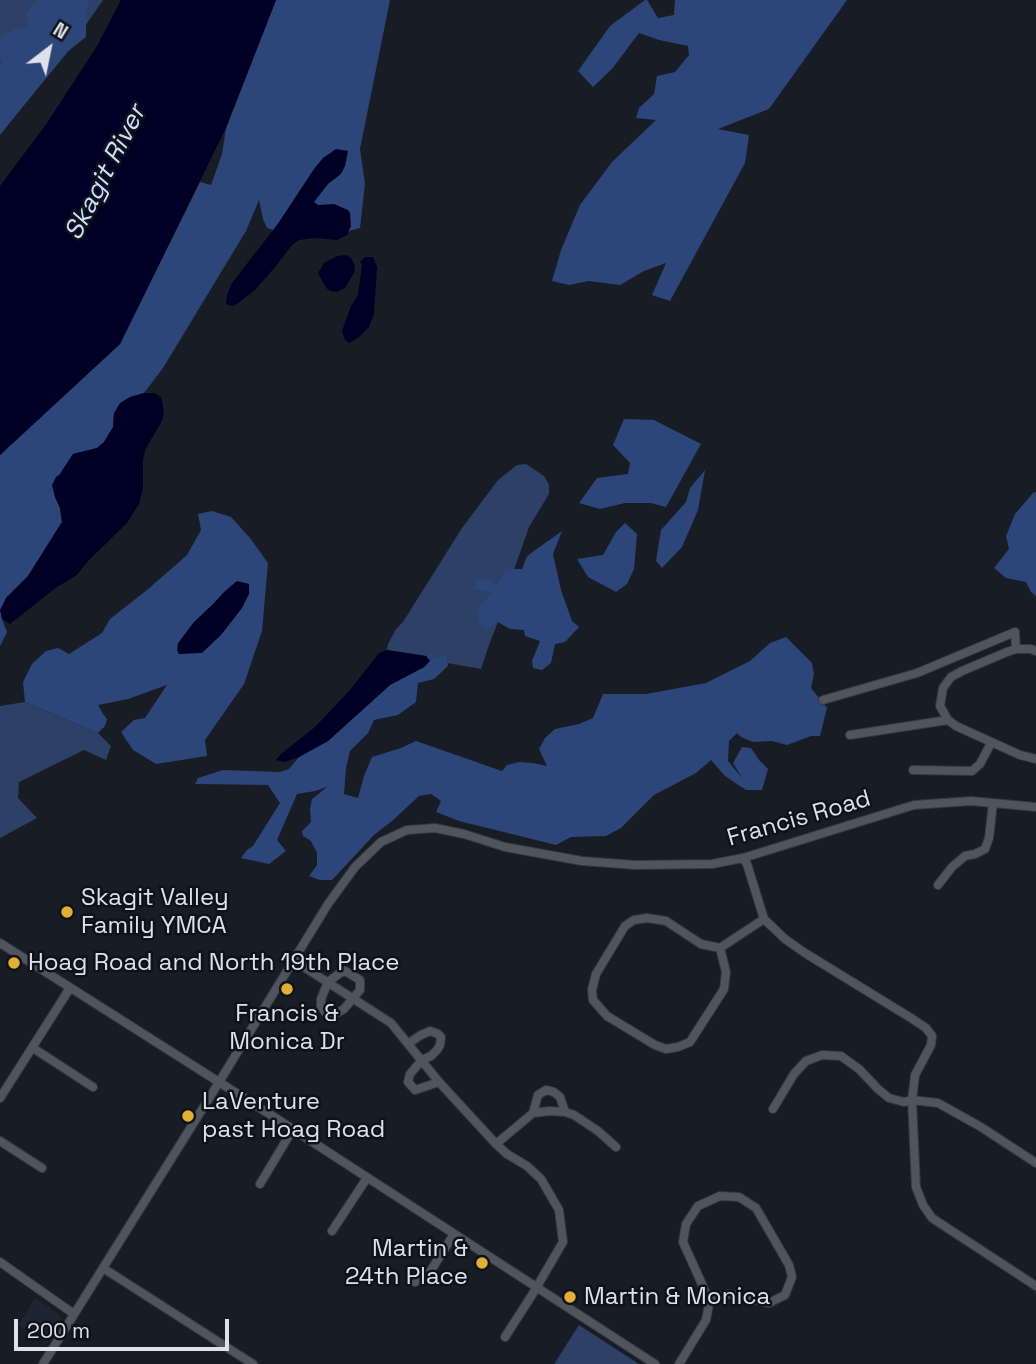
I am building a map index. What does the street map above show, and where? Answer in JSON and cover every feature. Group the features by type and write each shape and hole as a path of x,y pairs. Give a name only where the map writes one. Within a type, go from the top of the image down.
{"street":[{"path":"823,700 918,673 1015,632 1016,649"},
{"path":"1036,651 1016,649 951,677 943,688 940,706 948,720 956,726 1020,755 1036,759"},
{"path":"850,735 948,720"},
{"path":"914,770 972,771 991,743"},
{"name":"Francis Road","path":"293,960 355,867 381,842 407,830 435,828 505,847 582,861 712,864 743,858 914,805 971,801 1036,807"},
{"path":"938,884 951,867 965,856 985,849 993,803"},
{"path":"743,858 764,919 785,939 926,1028 932,1037 915,1075 912,1100 916,1187 923,1205 932,1218 1035,1282"},
{"path":"720,948 726,972 724,989 690,1042 678,1047 666,1049 655,1045 607,1016 593,1000 592,990 596,974 625,926 634,920 647,918 666,921 701,944 720,948 764,919"},
{"path":"0,943 655,1364"},
{"path":"43,1364 293,960 391,1023 439,1082 496,1144 541,1179 559,1210 563,1242 505,1337"},
{"path":"345,971 360,980 360,990 344,1009 330,1014 321,1006 328,982 345,971"},
{"path":"0,1098 70,988"},
{"path":"409,1043 430,1031 441,1037 437,1050 432,1056 422,1060 408,1082 415,1090 439,1082"},
{"path":"33,1048 93,1087"},
{"path":"772,1110 794,1074 806,1061 822,1055 841,1056 889,1098 904,1102 912,1100 938,1103 1036,1163"},
{"path":"533,1113 538,1095 546,1090 560,1097 565,1112"},
{"path":"496,1144 533,1113 549,1111 574,1115 616,1147"},
{"path":"260,1184 293,1129"},
{"path":"0,1141 42,1168"},
{"path":"332,1231 367,1178"},
{"path":"678,1364 706,1320 710,1299 683,1242 686,1224 698,1206 720,1196 739,1197 756,1208 789,1265 792,1277 785,1295 769,1303 728,1294 710,1299"},
{"path":"415,1282 430,1272 454,1234"},
{"path":"0,1262 74,1314"},
{"path":"103,1268 253,1364"}],"shaded area":[{"path":"0,0 103,0 66,54 0,134"},
{"path":"38,0 89,0 86,11 86,37 67,52 0,135 0,65 4,61 0,58 0,37 30,26 25,14"},
{"path":"276,0 390,0 360,149 365,184 360,228 331,236 293,236 267,228 259,200 246,231 163,368 144,393 130,397 114,413 113,427 104,442 97,448 73,454 60,474 55,497 62,522 28,576 6,598 2,619 7,632 0,646 0,455 120,344 200,182 211,185 222,154 226,128"},
{"path":"645,0 658,18 674,15 675,0 847,0 769,109 718,129 749,135 745,163 670,301 652,295 666,263 644,271 620,285 589,281 569,285 552,281 561,250 580,205 612,162 656,120 636,118 639,108 654,94 657,76 675,72 689,55 688,46 639,33 612,69 593,87 578,71 610,26"},
{"path":"624,419 654,420 701,444 666,507 651,503 625,503 600,509 579,503 597,478 628,474 630,463 613,445"},
{"path":"526,464 544,476 549,485 549,494 529,527 481,669 387,650 396,629 462,528 498,480 517,465"},
{"path":"705,470 698,510 682,547 662,568 656,561 661,530 686,502 690,488"},
{"path":"1036,492 1036,596 1026,582 1006,578 994,568 1009,549 1006,536 1015,514"},
{"path":"212,511 231,517 268,563 262,631 244,684 205,740 207,756 156,764 133,750 121,732 134,720 145,718 167,685 128,699 98,705 107,719 105,726 98,733 25,702 23,682 32,664 46,651 58,648 69,654 102,633 110,619 187,555 201,530 198,514"},
{"path":"625,523 637,534 634,569 627,584 616,592 588,577 577,559 603,555 616,532"},
{"path":"562,531 553,554 561,590 572,621 579,627 565,642 555,644 551,663 542,670 533,668 532,661 540,641 525,636 524,630 510,629 496,621 488,630 482,627 478,618 479,607 492,592 474,589 477,581 485,578 497,586 506,569 522,569 527,556"},
{"path":"786,637 812,663 814,674 811,688 827,708 820,736 811,736 787,745 772,741 753,742 737,733 729,741 728,761 742,778 733,763 742,747 751,748 768,769 762,790 746,790 725,776 711,760 696,773 654,795 621,828 606,836 571,837 556,845 459,821 436,812 441,801 431,794 419,796 374,835 332,880 320,880 309,876 317,865 317,853 302,831 311,822 312,799 327,787 297,794 277,840 286,851 269,864 241,858 253,846 280,803 268,785 195,784 198,778 223,770 280,772 289,769 299,757 328,741 390,685 424,667 430,660 446,655 448,666 434,679 418,683 416,702 398,715 374,720 368,733 350,751 344,794 358,798 372,757 416,741 502,771 507,765 519,762 547,766 539,749 545,738 555,729 593,718 603,694 646,694 706,683 750,661 770,643"},
{"path":"25,702 98,733 111,746 106,760 84,750 19,782 18,798 37,818 0,838 0,706"},
{"path":"35,1298 61,1317 47,1343 18,1325"},
{"path":"579,1325 639,1364 554,1364"}],"water":[{"name":"Skagit River","path":"121,0 276,0 226,128 120,344 0,455 0,186 47,123 97,46"},
{"path":"336,149 348,151 345,166 341,174 328,184 314,202 318,205 334,204 348,210 351,226 347,235 337,240 299,240 255,290 237,304 226,304 232,283 277,225 314,169"},
{"path":"346,255 355,266 354,273 345,288 337,292 331,291 326,288 318,273 324,263 337,256"},
{"path":"365,257 373,257 377,267 374,314 369,327 349,343 342,331 358,295 362,265 360,262"},
{"path":"144,393 155,393 161,397 164,411 162,421 146,448 143,459 143,488 139,504 127,523 77,575 57,587 10,624 2,619 0,610 6,598 28,576 62,522 52,485 56,477 73,454 97,448 104,442 113,427 114,413 120,403"},
{"path":"237,581 249,584 249,594 242,608 221,635 202,653 179,654 178,643 194,622"},
{"path":"387,650 426,656 430,661 390,685 328,741 299,757 285,762 276,760 315,727 350,690 379,653"}],"place":[{"name":"Skagit Valley Family YMCA","path":"67,912"},
{"name":"Hoag Road and North 19th Place","path":"14,963"},
{"name":"Francis & Monica Dr","path":"287,989"},
{"name":"LaVenture past Hoag Road","path":"188,1116"},
{"name":"Martin & 24th Place","path":"482,1263"},
{"name":"Martin & Monica","path":"570,1297"}]}
